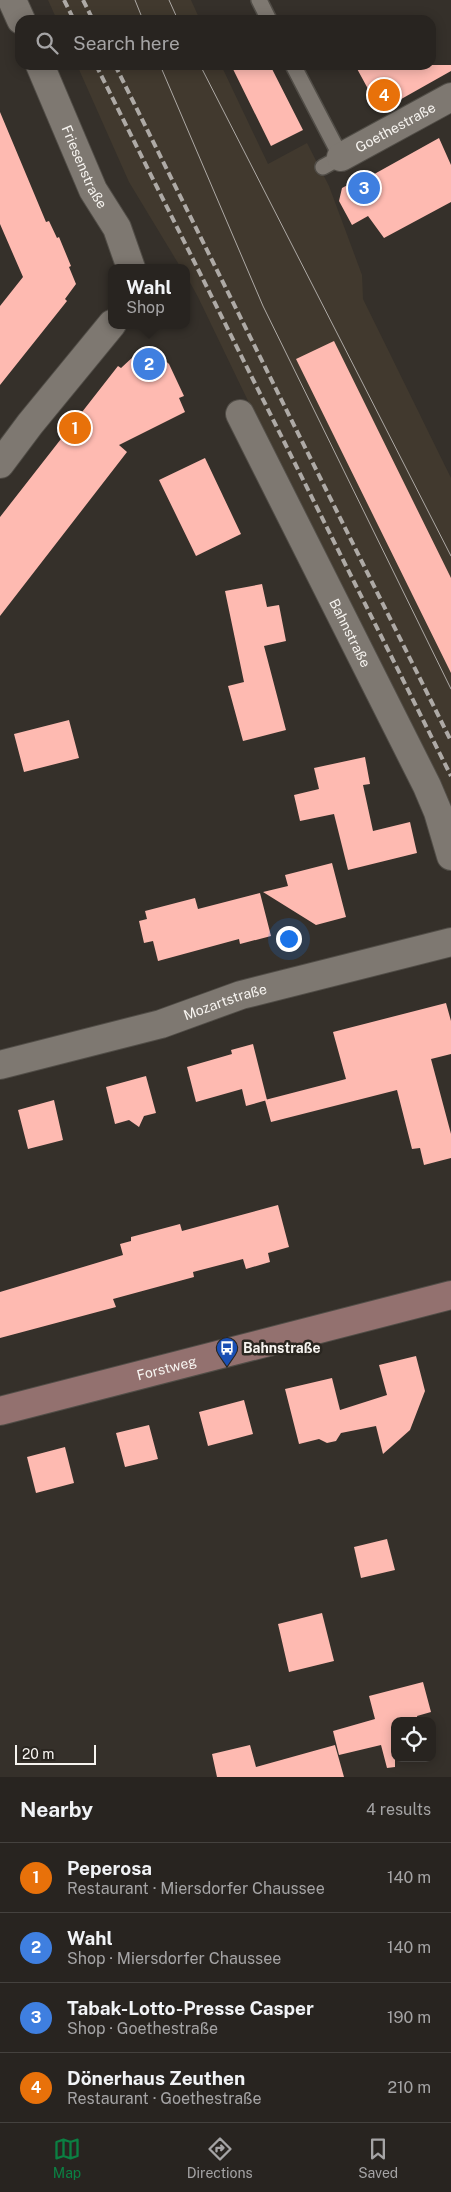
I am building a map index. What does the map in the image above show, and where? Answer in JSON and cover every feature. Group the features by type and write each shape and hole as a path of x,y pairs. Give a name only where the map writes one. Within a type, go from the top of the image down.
{"main road":[{"name":"Forstweg","path":"0,1411 451,1295"}],"street":[{"path":"12,0 19,15"},
{"name":"Friesenstraße","path":"42,70 93,190 117,228 130,264"},
{"name":"Goethestraße","path":"332,162 451,97"},
{"path":"0,464 30,424 108,329"},
{"name":"Bahnstraße","path":"240,414 427,786 438,812 451,856"},
{"name":"Mozartstraße","path":"0,1065 161,1024 242,995 451,942"}],"lane":[{"path":"259,0 266,15"},
{"path":"295,70 332,162"}],"shaded area":[{"path":"48,0 191,0 198,15 55,15"},
{"path":"79,70 223,70 268,164 307,143 329,186 362,275 363,299 451,478 451,835 434,787 190,282 190,264 179,264 129,182"}],"building":[{"path":"436,65 451,65 451,71 380,111 358,70 436,70"},
{"path":"233,70 273,70 303,130 271,146"},
{"path":"0,112 46,222 49,221 57,238 59,237 76,284 65,299 67,301 0,385 0,306 23,277 0,224"},
{"path":"439,138 451,165 451,202 384,238 368,216 352,225 339,201 342,188 359,179 360,182"},
{"path":"334,341 451,578 451,673 296,359"},
{"path":"150,352 160,356 169,364 184,396 179,398 185,412 119,445 127,452 0,616 0,517 118,366 121,368 134,356"},
{"path":"205,458 241,534 196,556 159,480"},
{"path":"262,584 267,607 279,605 286,641 264,646 286,730 243,741 228,686 244,682 225,591"},
{"path":"69,720 79,758 24,772 14,734"},
{"path":"365,757 370,784 363,785 373,831 410,822 417,853 348,870 334,814 300,821 294,795 319,789 314,768"},
{"path":"332,863 346,917 316,925 263,892 288,886 285,875"},
{"path":"260,893 271,936 240,944 239,939 158,961 153,941 144,943 139,921 147,919 145,911 195,898 198,909"},
{"path":"446,1003 451,1021 451,1054 431,1059 451,1134 451,1158 424,1165 420,1148 412,1149 397,1090 271,1122 265,1100 346,1079 333,1032"},
{"path":"253,1044 267,1100 246,1106 242,1089 196,1102 187,1067 232,1054 231,1050"},
{"path":"146,1076 156,1113 144,1116 139,1127 129,1120 115,1124 106,1087"},
{"path":"54,1100 63,1140 28,1149 18,1110"},
{"path":"278,1205 289,1247 268,1253 270,1262 246,1269 243,1259 193,1272 194,1277 113,1299 116,1307 0,1338 0,1292 123,1255 120,1244 131,1241 131,1237 180,1224 182,1231"},
{"path":"416,1356 425,1391 410,1430 383,1454 376,1426 341,1433 336,1441 327,1443 319,1439 299,1444 285,1389 332,1378 340,1410 387,1395 379,1365"},
{"path":"244,1400 253,1434 208,1446 199,1412"},
{"path":"149,1425 158,1459 125,1467 116,1433"},
{"path":"65,1447 74,1483 36,1493 27,1457"},
{"path":"387,1539 395,1570 361,1578 354,1547"},
{"path":"322,1613 334,1661 289,1672 278,1624"},
{"path":"423,1682 431,1712 417,1717 391,1717 391,1762 395,1762 395,1767 387,1768 381,1745 339,1755 333,1731 375,1719 369,1696"},
{"path":"250,1745 256,1767 335,1745 344,1777 217,1777 212,1754"}],"tram line":[{"path":"135,0 141,15"},
{"path":"169,0 176,15"},
{"path":"162,70 263,306 451,689"},
{"path":"203,70 451,556"}],"railway":[{"path":"64,0 72,15"},
{"path":"83,0 90,15"},
{"path":"98,70 451,776"},
{"path":"117,70 451,741"}],"place":[{"name":"Dönerhaus Zeuthen","path":"384,95"},
{"name":"Tabak-Lotto-Presse Casper","path":"364,188"},
{"name":"Wahl","path":"149,364"},
{"name":"Peperosa","path":"75,428"},
{"name":"Bahnstraße","path":"227,1367"}]}
